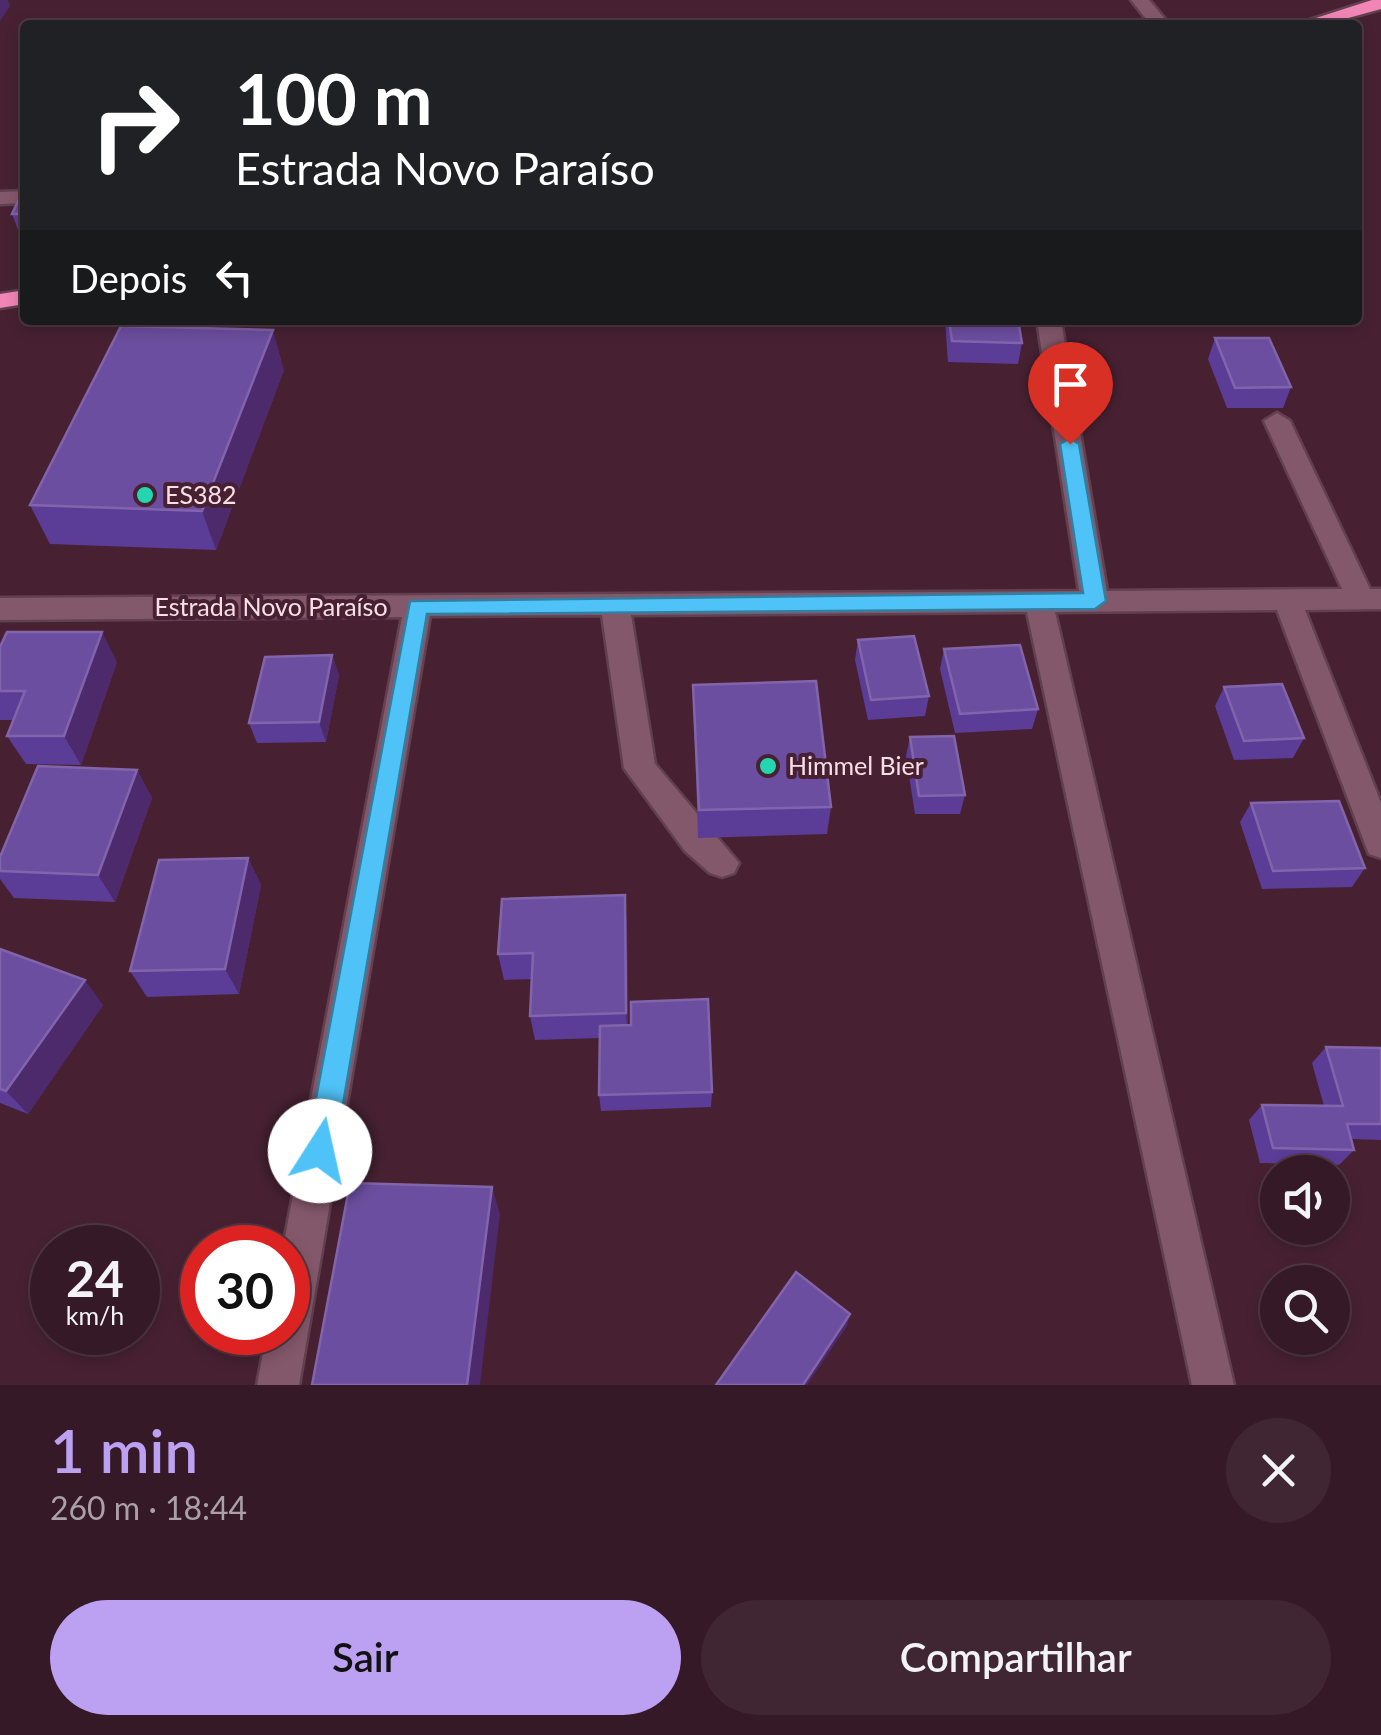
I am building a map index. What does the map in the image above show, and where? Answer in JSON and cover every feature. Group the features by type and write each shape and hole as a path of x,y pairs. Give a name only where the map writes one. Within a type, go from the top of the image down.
{"highway":[{"path":"1321,20 1381,3"}],"street":[{"path":"1140,0 1157,20"},
{"path":"1050,327 1095,601"},
{"path":"1276,421 1371,599"},
{"name":"Estrada Novo Paraíso","path":"0,609 1371,599"},
{"path":"1287,600 1381,844"},
{"path":"1040,602 1213,1385"},
{"path":"616,604 640,768 698,841 722,863"},
{"path":"278,1385 418,606"}],"building":[{"path":"20,197 20,214 12,214"},
{"path":"950,325 1019,325 1022,343 952,341"},
{"path":"121,326 273,330 202,511 30,505"},
{"path":"1215,338 1269,338 1291,387 1235,388"},
{"path":"7,632 102,632 64,736 7,736 25,691 0,691 0,647"},
{"path":"914,636 929,696 871,700 858,640"},
{"path":"1020,645 1038,709 960,714 944,649"},
{"path":"332,655 319,722 249,723 265,657"},
{"path":"816,681 831,807 699,810 693,685"},
{"path":"1282,684 1304,738 1244,741 1224,687"},
{"path":"954,736 965,795 919,796 910,737"},
{"path":"38,766 137,770 98,875 0,871 0,857"},
{"path":"1339,801 1365,868 1273,871 1251,803"},
{"path":"248,858 225,969 130,971 159,860"},
{"path":"625,895 626,1013 530,1016 533,953 498,954 502,899"},
{"path":"0,949 85,980 6,1091 0,1089"},
{"path":"708,999 712,1092 599,1095 600,1026 631,1025 631,1002"},
{"path":"1326,1047 1381,1048 1381,1124 1347,1124 1354,1150 1273,1148 1262,1105 1343,1106"},
{"path":"350,1183 492,1187 467,1385 312,1385"},
{"path":"796,1272 850,1314 803,1385 716,1385"}],"place":[{"name":"ES382","path":"145,495"},
{"name":"Himmel Bier","path":"768,766"}],"route":[{"path":"320,1151 418,606 1095,601 1070,444"}]}
